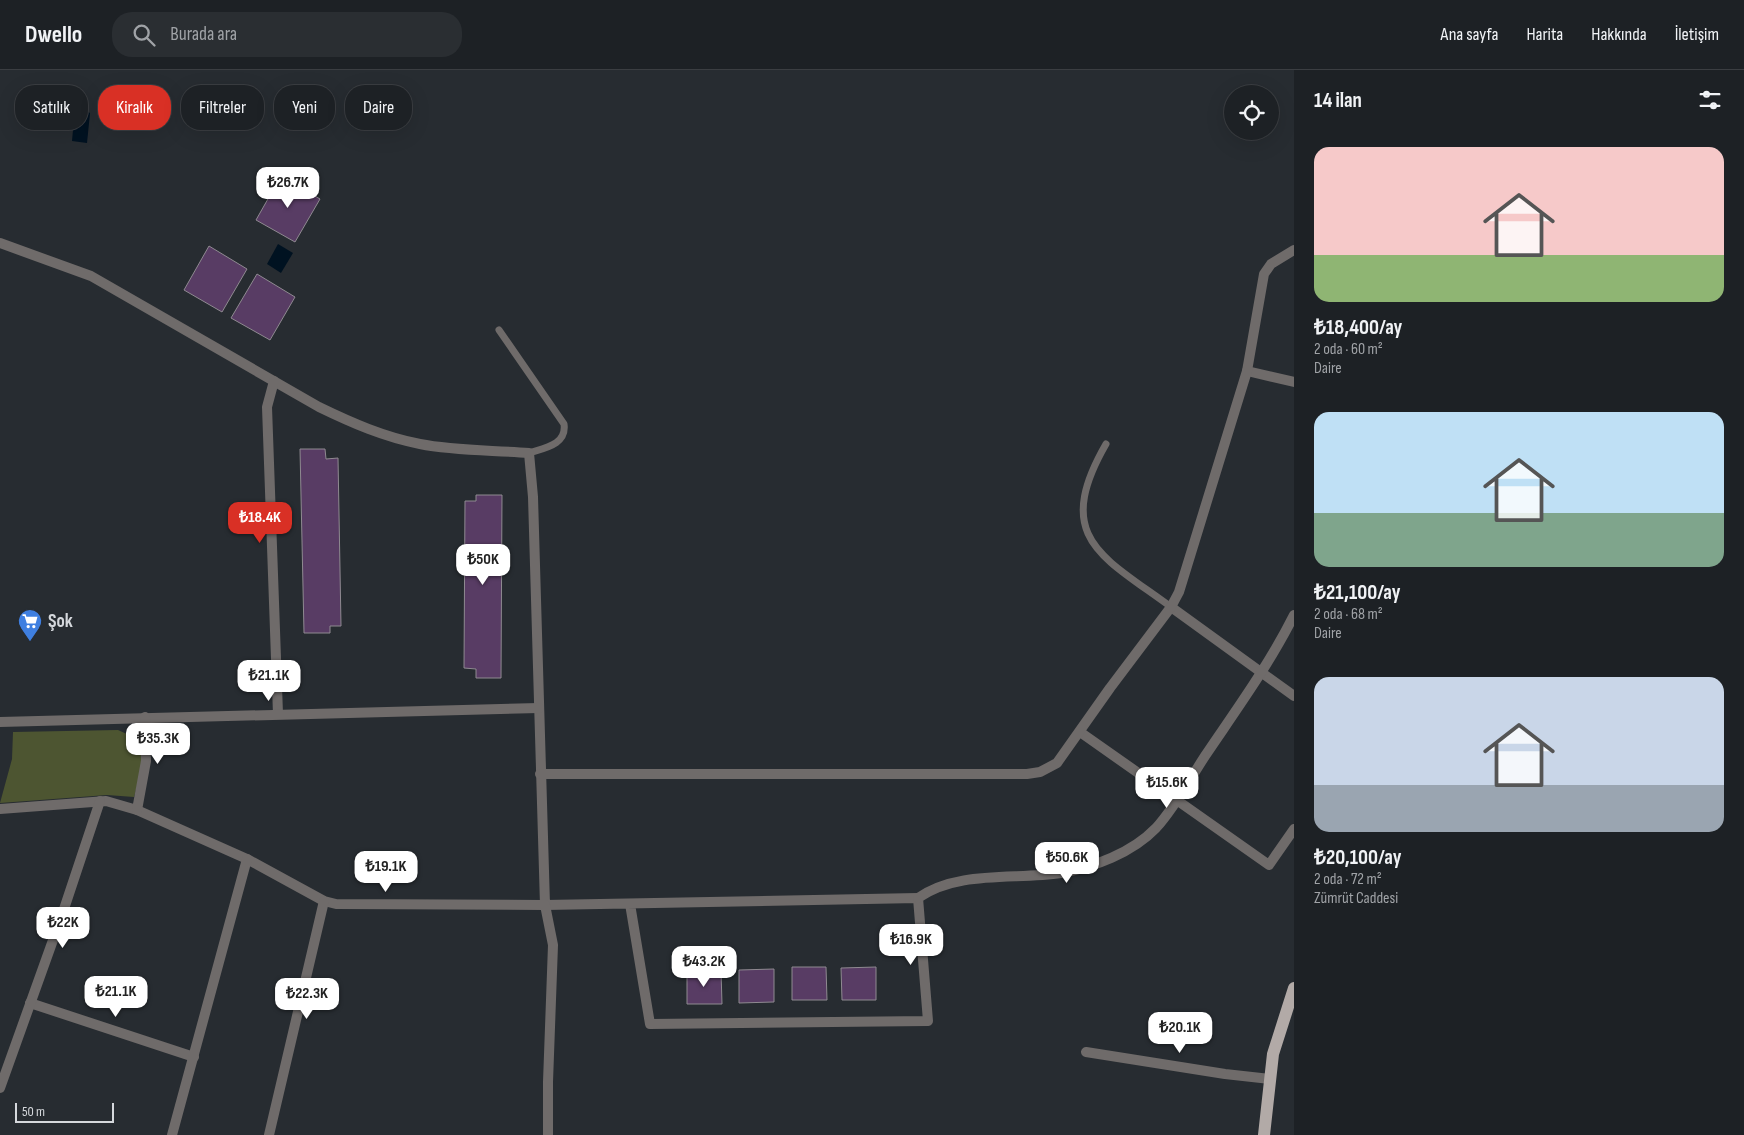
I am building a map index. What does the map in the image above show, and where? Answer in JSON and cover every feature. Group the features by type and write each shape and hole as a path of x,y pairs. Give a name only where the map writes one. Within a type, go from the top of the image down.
{"main road":[{"path":"1264,1135 1273,1054 1294,988"}],"street":[{"path":"0,242 91,276 353,424 384,436 422,445 528,453 533,497 545,905 553,945 548,1135"},
{"path":"540,774 1027,774 1040,772 1057,763 1171,607 1178,592 1247,371 1264,274 1271,264 1294,250"},
{"path":"1247,371 1294,382"},
{"path":"274,381 267,407 278,714"},
{"path":"1171,607 1294,696"},
{"path":"0,809 100,801 137,810 247,859 324,901 368,906 630,904 918,898 928,891 948,883 1060,873 1099,863 1127,849 1156,828 1262,671 1294,615"},
{"path":"0,722 539,708"},
{"path":"137,810 146,761 145,717"},
{"path":"1080,732 1269,865 1294,829"},
{"path":"0,1088 100,801"},
{"path":"172,1135 247,859"},
{"path":"630,904 650,1024 928,1021 918,898"},
{"path":"269,1135 324,901"},
{"path":"30,1003 194,1057"},
{"path":"1086,1052 1225,1074 1270,1079"}],"lane":[{"path":"499,330 564,424 563,435 556,443 528,453"},
{"path":"1106,444 1096,460 1084,494 1082,522 1100,554 1171,607"}],"green space":[{"path":"118,730 140,740 143,763 134,797 107,795 0,803 12,759 13,732"}],"water":[{"path":"88,112 90,113 87,143 72,141 73,130 88,130"},
{"path":"278,244 293,253 281,273 267,264"}],"building":[{"path":"281,176 320,199 295,242 256,220"},
{"path":"209,246 247,269 222,312 184,290"},
{"path":"257,274 295,297 270,340 231,318"},
{"path":"300,449 325,449 326,459 338,458 341,626 330,626 330,633 304,633"},
{"path":"476,495 502,495 501,678 476,678 476,669 464,668 465,501 476,501"},
{"path":"792,967 826,967 827,1000 792,1000"},
{"path":"876,967 876,1000 842,1000 841,968"},
{"path":"774,969 774,1002 739,1003 739,970"},
{"path":"687,971 721,971 722,1004 687,1004"}],"place":[{"name":"Şok","path":"30,642"}]}
